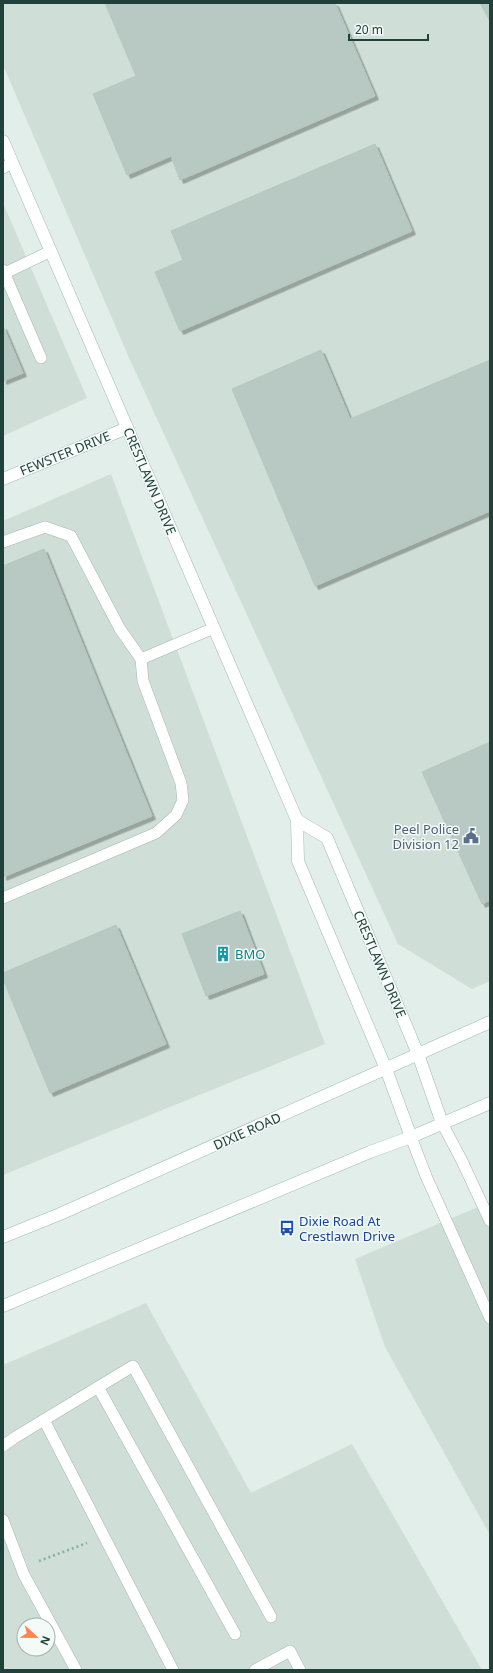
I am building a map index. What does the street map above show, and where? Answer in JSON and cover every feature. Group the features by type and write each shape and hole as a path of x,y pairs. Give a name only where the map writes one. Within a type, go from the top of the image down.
{"street":[{"name":"CRESTLAWN DRIVE","path":"3,141 8,166 51,252 297,820 298,861 386,1069 411,1137"},
{"name":"FEWSTER DRIVE","path":"3,479 127,428"},
{"name":"CRESTLAWN DRIVE","path":"297,820 327,838 418,1054 442,1123"},
{"name":"DIXIE ROAD","path":"3,1237 60,1214 490,1022"},
{"path":"3,1306 490,1103"}],"lane":[{"path":"41,358 4,272 51,252"},
{"path":"3,542 45,526 71,536 120,629 141,659 143,681 181,783 183,800 176,815 156,833 3,898"},
{"path":"141,659 214,628"},
{"path":"442,1123 462,1161 490,1221"},
{"path":"411,1137 426,1176 490,1318"},
{"path":"3,1446 133,1366 271,1617"},
{"path":"98,1387 235,1634"},
{"path":"44,1420 173,1670"},
{"path":"3,1520 22,1568 76,1670"},
{"path":"256,1670 290,1651 300,1670"}],"path":[{"path":"22,1568 104,1537"}],"shaded area":[{"path":"3,3 490,3 490,981 472,989 398,944 130,360 3,65"},
{"path":"3,203 87,398 3,436"},
{"path":"111,474 325,1044 3,1175 3,521"},
{"path":"490,1202 490,1535 385,1347 355,1259"},
{"path":"146,1303 251,1493 352,1444 482,1670 3,1670 3,1365"}],"building":[{"path":"105,3 335,3 375,96 180,180 171,156 127,175 93,94 136,76"},
{"path":"480,3 490,3 490,21"},
{"path":"375,144 412,231 180,331 155,272 183,260 171,231"},
{"path":"3,326 23,373 3,381"},
{"path":"321,350 350,419 490,360 490,511 315,586 232,389"},
{"path":"44,549 152,816 3,877 3,566"},
{"name":"Peel Police Division 12","path":"490,742 490,900 482,904 422,772"},
{"name":"BMO","path":"240,911 264,974 206,996 182,934"},
{"path":"116,925 166,1044 50,1093 3,979 3,973"}],"place":[{"name":"Peel Police Division 12","path":"471,836"},
{"name":"BMO","path":"223,954"},
{"name":"Dixie Road At Crestlawn Drive","path":"287,1228"}]}
